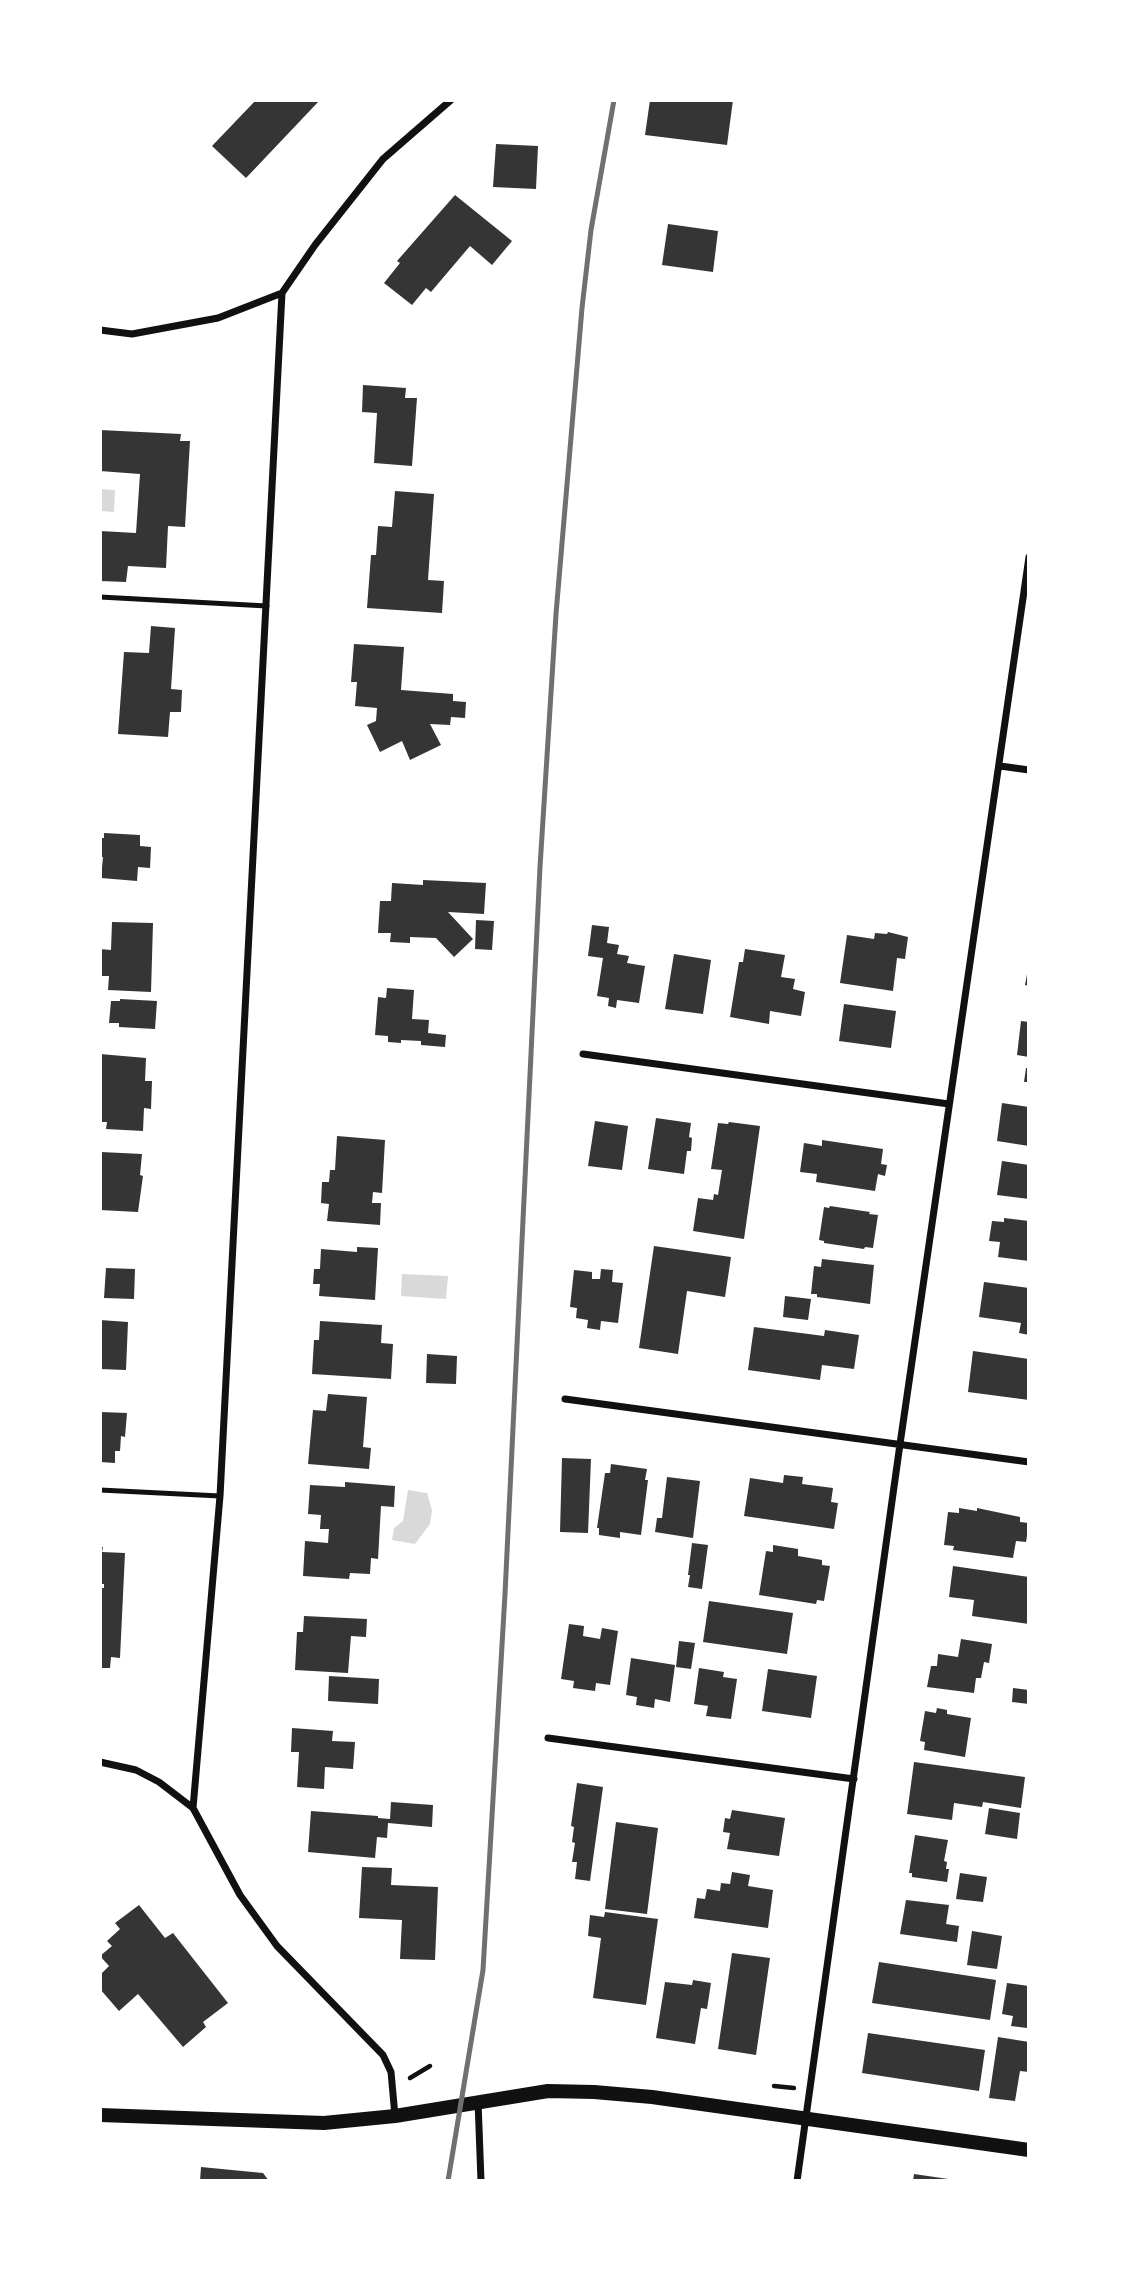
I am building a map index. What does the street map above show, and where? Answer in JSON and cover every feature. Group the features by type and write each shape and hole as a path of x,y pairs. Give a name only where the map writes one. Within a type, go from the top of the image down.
{"main road":[{"path":"100,2115 324,2123 395,2116 548,2091 594,2092 652,2097 1029,2150"}],"street":[{"path":"193,1808 220,1496 282,293 383,159 451,100"},
{"path":"100,330 132,334 218,318 282,293"},
{"path":"797,2181 900,1444 1029,557"},
{"path":"1000,766 1029,770"},
{"path":"583,1054 949,1104"},
{"path":"565,1399 1029,1462"},
{"path":"548,1738 854,1779"},
{"path":"100,1762 136,1770 159,1782 193,1808 240,1895 277,1946 383,2055 391,2072 395,2116"},
{"path":"478,2101 481,2181"}],"lane":[{"path":"100,597 267,606"},
{"path":"100,1490 220,1496"}],"shaded area":[{"path":"100,489 115,490 114,512 100,511"},
{"path":"402,1274 448,1276 446,1299 401,1296"},
{"path":"408,1490 427,1493 432,1510 430,1524 415,1544 392,1540 394,1528 403,1521"}],"building":[{"path":"256,100 320,100 246,178 212,146"},
{"path":"650,100 733,100 727,145 645,135"},
{"path":"496,144 538,146 536,189 493,187"},
{"path":"455,195 512,241 492,265 470,246 431,292 426,288 412,305 384,283 400,263 397,261"},
{"path":"668,224 718,231 713,272 662,265"},
{"path":"363,385 406,388 405,398 417,398 412,466 374,463 377,413 362,412"},
{"path":"100,430 181,434 180,441 190,441 185,527 168,526 166,568 128,566 126,582 100,581 100,531 136,533 140,474 100,471"},
{"path":"395,491 434,494 428,580 444,581 442,613 367,608 371,555 376,555 378,526 392,527"},
{"path":"151,626 175,628 171,689 182,690 181,712 170,712 168,737 118,734 124,652 149,653"},
{"path":"354,644 404,647 401,690 453,694 453,701 466,702 465,718 451,717 450,725 430,724 441,745 410,760 402,741 380,752 367,725 376,721 377,708 355,706 357,682 351,682"},
{"path":"104,833 140,835 140,846 151,847 150,868 138,867 137,881 101,878 103,857 100,857 100,838 104,838"},
{"path":"423,880 486,883 484,914 448,912 473,939 454,957 436,938 410,937 410,943 390,942 391,933 378,933 380,901 391,901 392,883 423,885"},
{"path":"476,920 494,921 492,950 475,949"},
{"path":"112,922 153,923 151,992 108,990 109,976 100,976 100,949 111,950"},
{"path":"592,925 609,927 607,943 619,945 617,954 629,956 627,963 645,966 639,1003 617,1000 616,1008 608,1006 609,998 597,996 603,958 588,956"},
{"path":"888,932 908,937 905,959 897,958 893,991 840,983 847,935 874,939 875,933"},
{"path":"745,949 785,955 781,977 795,979 793,989 805,992 801,1016 770,1011 769,1024 730,1017 739,962 743,962"},
{"path":"674,954 711,960 703,1014 665,1009"},
{"path":"1029,969 1029,986 1025,985"},
{"path":"387,988 414,990 412,1019 429,1020 428,1033 446,1035 445,1047 421,1045 421,1041 388,1042 388,1036 375,1035 378,997 386,998"},
{"path":"111,1001 157,1001 155,1029 119,1027 119,1023 109,1023"},
{"path":"844,1004 896,1011 891,1048 839,1041"},
{"path":"1021,1021 1029,1022 1029,1057 1017,1055"},
{"path":"100,1054 146,1058 145,1081 152,1081 151,1109 144,1108 143,1131 106,1129 107,1122 100,1122"},
{"path":"1026,1068 1029,1068 1029,1082 1024,1082"},
{"path":"1002,1103 1029,1107 1029,1146 997,1141"},
{"path":"656,1118 691,1123 691,1151 687,1151 684,1174 648,1169"},
{"path":"595,1121 628,1126 622,1170 588,1166"},
{"path":"718,1123 760,1126 744,1239 693,1231 698,1198 713,1200 714,1194 718,1195 722,1170 711,1169"},
{"path":"337,1136 385,1140 382,1193 373,1192 372,1203 381,1203 380,1225 327,1221 329,1204 321,1203 322,1182 329,1182 330,1170 335,1170"},
{"path":"822,1140 883,1149 881,1164 887,1165 885,1176 878,1174 875,1191 816,1182 817,1174 800,1172 804,1143 822,1146"},
{"path":"101,1152 142,1154 140,1175 143,1176 138,1212 100,1210"},
{"path":"1002,1161 1029,1165 1029,1199 997,1195"},
{"path":"824,1207 878,1215 873,1248 864,1249 819,1240"},
{"path":"1004,1218 1029,1221 1029,1261 998,1257 1000,1242 989,1241 992,1221 1004,1222"},
{"path":"654,1246 731,1257 725,1297 687,1291 678,1354 639,1348"},
{"path":"357,1247 378,1248 375,1300 319,1296 320,1284 313,1284 314,1269 320,1269 321,1249 357,1252"},
{"path":"822,1259 874,1265 870,1304 811,1294 814,1266 821,1267"},
{"path":"106,1268 135,1269 134,1299 104,1298"},
{"path":"601,1269 613,1270 612,1282 623,1283 618,1323 601,1321 600,1330 587,1328 588,1320 576,1318 577,1308 570,1307 574,1270 592,1272 592,1279 600,1279"},
{"path":"984,1282 1029,1288 1029,1335 1019,1333 1021,1323 979,1317"},
{"path":"785,1296 811,1299 808,1320 783,1317"},
{"path":"100,1320 128,1322 126,1370 100,1369"},
{"path":"320,1321 382,1325 381,1343 393,1344 391,1379 312,1374 314,1340 319,1340"},
{"path":"754,1327 824,1336 825,1330 859,1335 854,1369 822,1365 820,1380 748,1370"},
{"path":"973,1351 1029,1359 1029,1400 968,1392"},
{"path":"427,1354 457,1356 456,1384 426,1383"},
{"path":"328,1394 367,1397 363,1447 371,1448 369,1469 308,1464 313,1410 326,1411"},
{"path":"100,1412 127,1413 125,1437 121,1436 120,1451 115,1451 115,1463 100,1462"},
{"path":"562,1458 591,1459 588,1533 560,1532"},
{"path":"611,1464 647,1469 641,1535 620,1532 620,1538 599,1535 597,1528 605,1473 610,1473"},
{"path":"784,1475 803,1477 802,1484 833,1488 831,1502 838,1503 834,1529 744,1516 750,1478 783,1483"},
{"path":"667,1477 700,1481 693,1538 655,1532 657,1518 662,1518"},
{"path":"345,1482 395,1486 394,1507 381,1506 378,1559 371,1558 370,1574 350,1573 349,1579 303,1576 305,1541 328,1543 329,1529 320,1529 321,1515 308,1514 310,1485 345,1487"},
{"path":"959,1508 977,1511 977,1508 1020,1517 1020,1522 1029,1523 1026,1542 1016,1541 1013,1558 953,1550 954,1546 944,1545 948,1512 959,1513"},
{"path":"692,1543 708,1545 702,1589 688,1587"},
{"path":"773,1545 798,1549 798,1556 822,1560 822,1565 830,1566 824,1601 817,1600 816,1604 759,1595 766,1551 773,1552"},
{"path":"100,1547 103,1547 102,1552 125,1553 120,1658 111,1657 110,1668 100,1668 100,1588 104,1588 104,1584 100,1584"},
{"path":"953,1566 1029,1577 1029,1624 972,1616 974,1600 949,1597"},
{"path":"709,1601 793,1613 787,1654 703,1642"},
{"path":"304,1616 367,1619 366,1637 351,1636 348,1673 295,1670 297,1632 303,1632"},
{"path":"569,1624 584,1626 583,1636 600,1639 602,1628 618,1631 610,1685 596,1683 595,1691 573,1688 574,1681 561,1679"},
{"path":"961,1639 992,1644 989,1663 984,1662 981,1678 976,1678 974,1693 927,1687 931,1666 937,1666 938,1654 958,1657"},
{"path":"679,1641 695,1643 691,1669 676,1667"},
{"path":"631,1658 675,1665 670,1702 655,1699 654,1708 636,1705 637,1697 626,1695"},
{"path":"699,1668 724,1672 723,1677 737,1679 731,1719 706,1716 708,1706 694,1704"},
{"path":"768,1669 817,1676 811,1718 762,1711"},
{"path":"329,1676 379,1679 378,1704 328,1701"},
{"path":"1013,1688 1029,1690 1029,1704 1012,1702"},
{"path":"937,1708 947,1710 947,1714 971,1718 965,1757 924,1750 925,1742 920,1741 925,1711 936,1713"},
{"path":"292,1728 333,1731 332,1741 355,1742 353,1769 325,1767 324,1789 297,1787 299,1752 291,1752"},
{"path":"914,1762 1025,1777 1021,1808 983,1802 982,1807 954,1803 952,1820 907,1814"},
{"path":"577,1783 603,1787 590,1881 575,1879 577,1862 572,1862 575,1843 572,1842 574,1827 571,1826"},
{"path":"391,1802 433,1805 432,1827 388,1823 387,1838 377,1837 375,1858 308,1852 311,1811 390,1819"},
{"path":"989,1808 1020,1813 1017,1839 985,1834"},
{"path":"732,1810 785,1818 779,1856 727,1849 730,1833 723,1832 725,1818 730,1819"},
{"path":"616,1822 658,1828 647,1914 605,1909"},
{"path":"915,1835 948,1840 944,1861 947,1862 946,1869 949,1869 947,1882 912,1877 912,1873 909,1873"},
{"path":"362,1867 392,1868 391,1885 438,1887 435,1960 400,1959 402,1920 359,1918"},
{"path":"732,1872 750,1875 748,1886 773,1890 768,1928 694,1918 697,1898 705,1899 707,1889 720,1891 721,1883 730,1884"},
{"path":"960,1873 987,1877 983,1902 956,1899"},
{"path":"906,1900 949,1905 946,1924 959,1926 957,1942 900,1934"},
{"path":"139,1905 165,1938 173,1933 228,2003 203,2022 206,2027 183,2047 138,1994 119,2011 100,1989 100,1975 109,1966 100,1956 112,1946 107,1941 120,1929 115,1923"},
{"path":"605,1912 658,1919 646,2005 593,1998 601,1938 588,1936 590,1915 604,1917"},
{"path":"972,1931 1002,1936 997,1969 967,1965"},
{"path":"732,1953 770,1958 756,2055 718,2049"},
{"path":"879,1962 996,1980 990,2020 872,2003"},
{"path":"693,1980 711,1983 707,2009 701,2008 695,2044 656,2038 665,1982 692,1985"},
{"path":"1007,1983 1029,1986 1027,2028 1011,2026 1013,2016 1002,2014"},
{"path":"868,2033 985,2050 979,2091 862,2073"},
{"path":"998,2037 1029,2042 1029,2072 1020,2071 1015,2101 989,2098"},
{"path":"201,2167 263,2173 269,2181 200,2181"},
{"path":"914,2174 955,2180 955,2181 913,2181"}],"railway":[{"path":"448,2181 483,1970 505,1594 540,867 556,614 582,308 591,230 614,100"}]}
